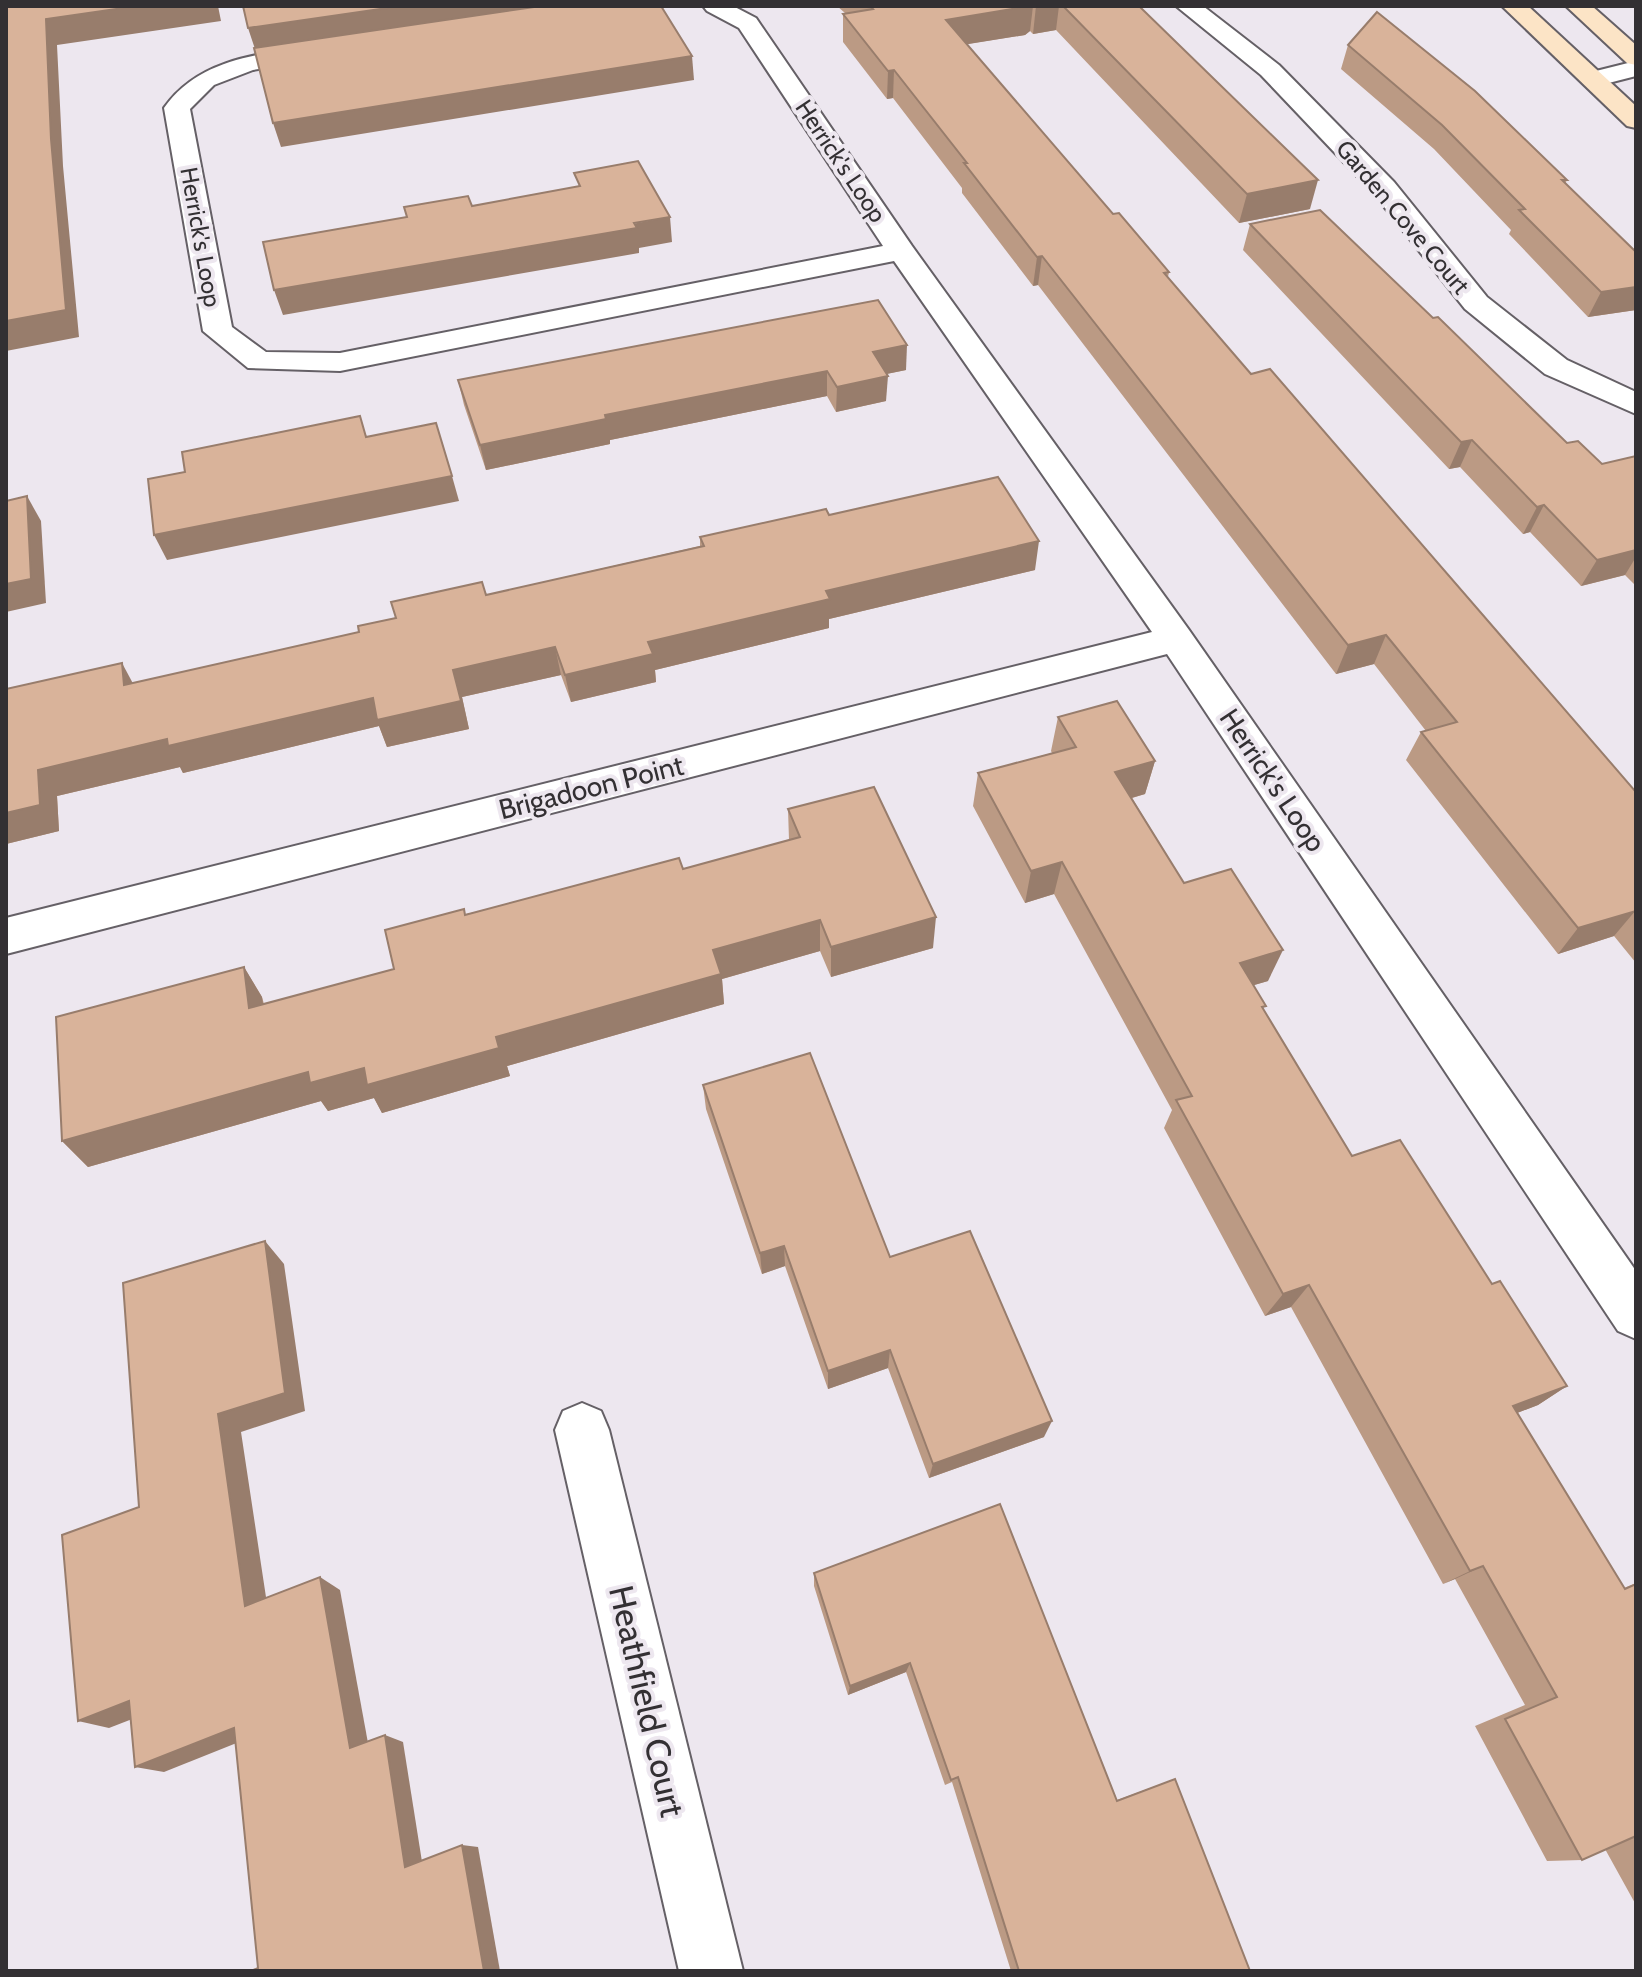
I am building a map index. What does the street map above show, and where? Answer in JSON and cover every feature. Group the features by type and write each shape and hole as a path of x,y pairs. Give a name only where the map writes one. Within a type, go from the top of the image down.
{"main road":[{"path":"1514,6 1636,120"},
{"path":"1578,6 1636,58"}],"street":[{"name":"Herrick's Loop","path":"715,6 748,23 901,251 1176,639 1636,1314"},
{"name":"Garden Cove Court","path":"1188,6 1270,70 1384,188 1476,303 1556,367 1636,404"},
{"name":"Herrick's Loop","path":"340,49 248,63 205,80 177,108 218,331 259,361 340,362 901,251"},
{"path":"1593,79 1636,68"},
{"path":"1593,79 1636,84"},
{"name":"Brigadoon Point","path":"6,936 1176,639"},
{"name":"Heathfield Court","path":"582,1430 711,1971"}],"building":[{"path":"6,6 137,6 46,19 51,139 66,310 6,321"},
{"path":"243,6 401,6 248,28"},
{"path":"541,6 661,6 692,56 273,123 254,48"},
{"path":"870,6 1030,6 946,20 1113,214 1119,213 1169,272 1164,273 1251,374 1270,369 1636,792 1636,911 1578,928 1421,732 1457,722 1386,635 1348,645 1042,256 1037,257 894,70 888,71 843,14 873,9"},
{"path":"1063,6 1139,6 1318,180 1247,194"},
{"path":"1377,12 1475,91 1636,252 1636,287 1601,292 1519,210 1525,209 1442,125 1348,45"},
{"path":"638,161 670,217 634,223 637,228 274,290 263,242 407,217 404,207 468,196 472,206 580,186 574,173"},
{"path":"1320,210 1433,318 1438,317 1567,443 1578,441 1602,464 1636,456 1636,550 1597,560 1544,505 1537,507 1472,440 1461,442 1250,224"},
{"path":"878,300 907,345 873,352 888,376 837,387 827,371 605,415 606,419 480,445 458,380"},
{"path":"360,416 366,437 436,423 452,476 154,535 148,479 185,472 182,452"},
{"path":"998,477 1039,541 826,591 830,599 648,642 653,654 565,675 555,647 453,670 461,701 377,720 373,698 168,746 167,739 38,770 40,805 6,813 6,689 122,663 124,685 359,632 358,626 396,618 391,602 482,582 486,595 704,546 700,537 826,509 829,515"},
{"path":"27,496 31,579 6,584 6,501"},
{"path":"1117,701 1155,761 1115,772 1184,883 1231,869 1283,950 1240,963 1266,1006 1262,1007 1352,1156 1400,1140 1492,1284 1500,1281 1567,1386 1513,1406 1625,1589 1636,1584 1636,1836 1582,1860 1505,1719 1557,1697 1483,1566 1470,1571 1309,1285 1283,1294 1176,1100 1192,1096 1062,862 1031,871 978,773 1076,747 1058,717"},
{"path":"874,787 936,917 831,947 820,920 713,950 721,974 496,1037 499,1048 367,1085 364,1068 310,1083 308,1072 62,1141 56,1017 244,967 249,1008 394,969 385,930 464,909 465,915 679,858 683,869 800,837 788,809"},
{"path":"810,1053 890,1257 970,1231 1052,1421 933,1464 890,1350 828,1371 784,1246 760,1253 703,1085"},
{"path":"265,1241 285,1393 218,1414 245,1606 320,1577 350,1748 385,1735 405,1867 462,1845 484,1971 251,1971 258,1968 234,1728 135,1767 129,1701 78,1721 62,1535 139,1507 123,1283"},
{"path":"1000,1504 1117,1801 1175,1779 1250,1971 1019,1971 958,1777 951,1780 910,1663 850,1686 814,1573"}]}
